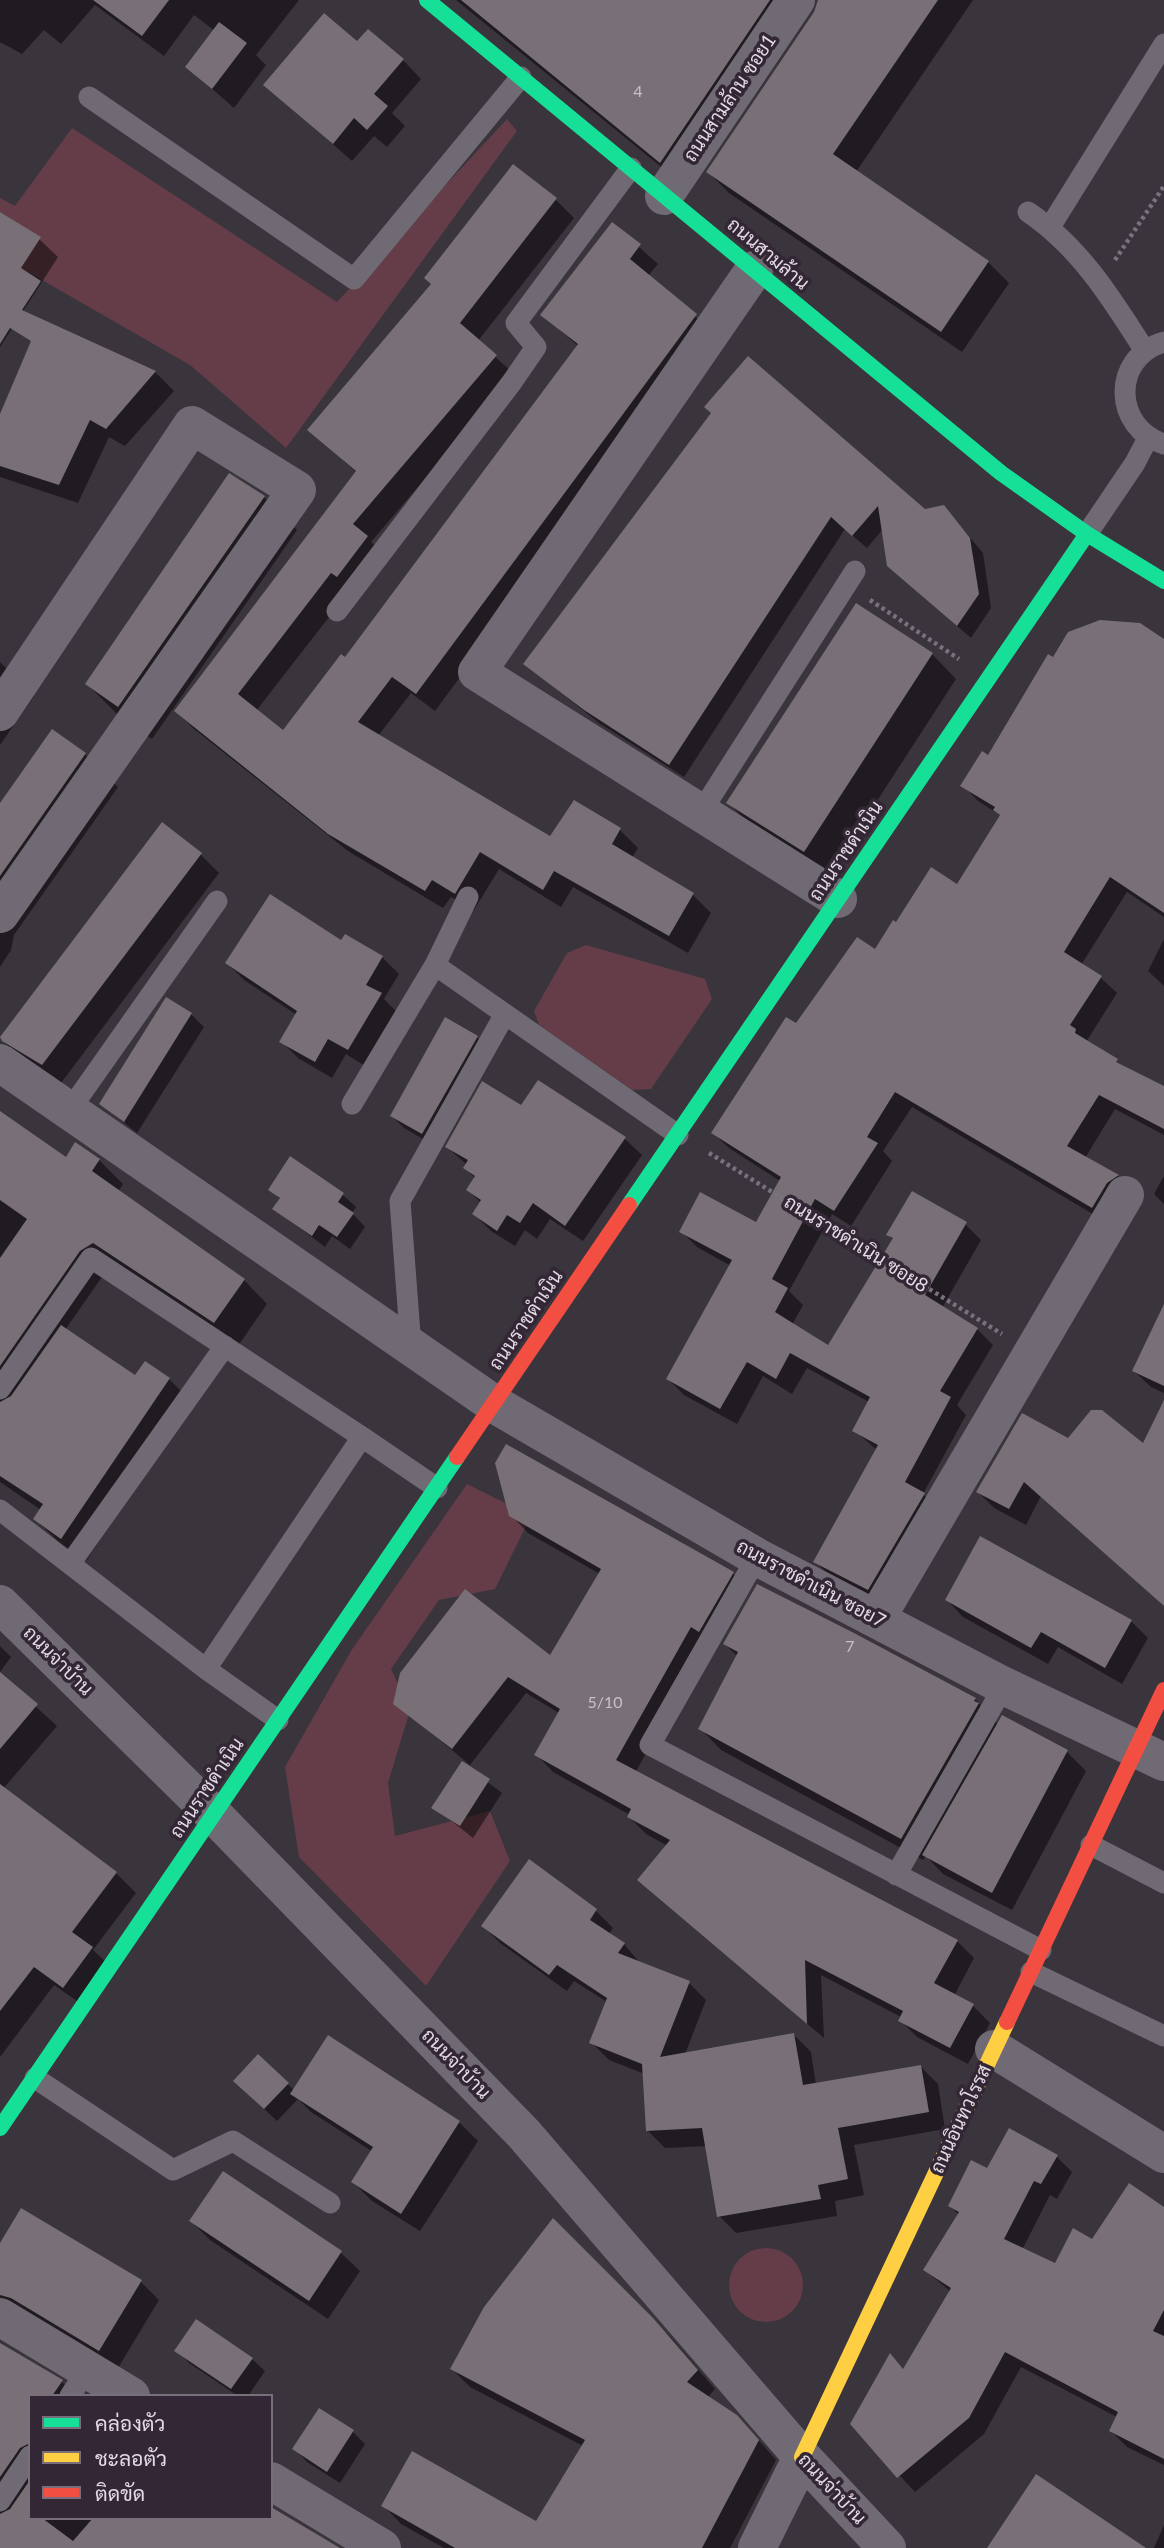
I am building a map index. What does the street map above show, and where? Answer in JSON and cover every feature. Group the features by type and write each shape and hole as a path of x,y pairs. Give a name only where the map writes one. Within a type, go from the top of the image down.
{"street":[{"name":"ถนนสามล้าน","path":"428,0 1001,473 1087,534 1164,581"},
{"name":"ถนนสามล้าน ซอย1","path":"664,196 796,0"},
{"path":"754,270 477,671 838,899"},
{"path":"0,712 192,425 297,490 0,914"},
{"name":"ถนนราชดำเนิน","path":"0,2129 1087,534"},
{"name":"ถนนราชดำเนิน ซอย7","path":"0,1063 494,1404 757,1557 1004,1686 1150,1756"},
{"path":"876,1619 1125,1195"},
{"name":"ถนนจ่าบ้าน","path":"0,1604 214,1815 524,2134 802,2457 887,2548"},
{"name":"ถนนอินทวโรรส","path":"757,2548 1091,1845 1150,1756 1164,1690"},
{"path":"994,2049 1164,2154"},
{"path":"0,2318 79,2383 123,2394"},
{"path":"273,2482 383,2548"}],"lane":[{"path":"1050,226 1164,44"},
{"path":"89,97 354,279 521,77"},
{"path":"337,611 536,347 516,323 631,168"},
{"path":"1028,212 1050,226 1101,281 1154,346 1133,363 1126,378 1123,395 1135,426 1156,441 1135,463 1087,534"},
{"path":"701,812 851,578"},
{"path":"352,1104 435,965 468,897"},
{"path":"69,1111 218,901"},
{"path":"435,965 678,1135"},
{"path":"411,1347 400,1201 505,1014"},
{"path":"0,1389 91,1258 437,1489"},
{"path":"70,1564 225,1346"},
{"path":"206,1670 362,1437"},
{"path":"0,1510 206,1670 278,1720"},
{"path":"757,1557 650,1745 1041,1950"},
{"path":"896,1875 1004,1686"},
{"path":"1091,1845 1164,1883"},
{"path":"1031,1972 1164,2036"},
{"path":"35,2078 173,2169 233,2141 330,2203"},
{"path":"0,2501 28,2459"}],"path":[{"path":"1101,281 1164,186"},
{"path":"851,578 989,680"},
{"name":"ถนนราชดำเนิน ซอย8","path":"678,1135 1033,1353"}],"shaded area":[{"path":"507,119 517,131 286,448 190,365 21,268 40,237 0,212 0,198 15,206 72,128 337,302"},
{"path":"586,945 705,979 712,999 651,1089 632,1090 539,1025 534,1011 567,953"},
{"path":"467,1484 531,1516 495,1589 439,1600 391,1669 410,1710 388,1783 395,1836 490,1811 510,1861 426,1986 299,1857 285,1767 351,1651"},
{"path":"766,2248 780,2251 792,2259 800,2271 803,2285 800,2299 792,2311 780,2319 766,2322 752,2319 740,2311 732,2299 729,2285 732,2271 740,2259 752,2251"}],"building":[{"path":"93,0 169,0 142,36"},
{"path":"461,0 770,0 660,163"},
{"path":"818,0 938,0 833,154 989,261 941,332 706,172 814,12"},
{"path":"324,13 357,41 368,29 404,59 374,94 388,106 367,130 354,118 333,144 263,85"},
{"path":"219,22 247,43 212,89 185,67"},
{"path":"513,164 557,198 460,323 497,355 353,524 368,536 337,577 331,573 238,694 283,730 341,654 345,657 578,344 540,315 612,222 641,244 630,259 697,314 416,694 392,677 358,722 550,836 574,800 621,828 612,844 694,893 669,936 554,871 543,890 480,852 455,894 432,880 425,891 328,834 174,711 356,471 307,430 431,284 424,278"},
{"path":"0,212 41,237 21,268 41,281 22,310 156,371 106,429 90,420 59,485 0,466 0,414 31,341 10,328 0,344"},
{"path":"748,356 925,509 944,505 970,538 979,594 957,626 887,566 878,506 852,536 831,517 669,765 584,710 523,664 711,413 704,407"},
{"path":"229,473 265,496 118,707 85,684"},
{"path":"856,603 933,653 804,852 726,803"},
{"path":"1100,620 1140,623 1164,639 1164,913 1110,877 1064,952 1102,976 1070,1025 1076,1029 1075,1033 1118,1059 1116,1062 1164,1086 1164,1129 1099,1095 1067,1146 1119,1175 1107,1183 1092,1208 895,1092 867,1137 878,1143 834,1211 815,1199 772,1279 788,1288 775,1312 828,1345 893,1238 886,1235 912,1191 967,1222 925,1295 978,1328 940,1391 951,1397 905,1482 925,1493 868,1590 813,1562 878,1445 852,1431 870,1397 790,1353 776,1379 747,1362 720,1409 666,1379 732,1260 679,1232 700,1192 756,1222 781,1177 711,1133 786,1017 796,1023 857,937 875,949 893,920 896,922 931,867 957,884 1000,815 993,810 995,807 960,786 982,751 988,755 1048,654 1053,657 1068,632"},
{"path":"52,729 86,753 0,876 0,803"},
{"path":"162,822 202,853 42,1065 2,1041 0,1037"},
{"path":"270,894 341,940 345,934 383,956 366,985 382,993 348,1050 328,1039 315,1062 279,1042 297,1011 225,963"},
{"path":"166,997 192,1013 124,1122 99,1104"},
{"path":"445,1017 478,1036 422,1134 390,1116"},
{"path":"538,1080 626,1137 565,1226 533,1203 520,1223 507,1215 497,1231 472,1214 481,1200 466,1190 475,1176 463,1168 468,1160 445,1147 482,1081 521,1105"},
{"path":"0,1111 66,1157 75,1142 100,1159 92,1171 245,1279 214,1323 93,1243 80,1251 0,1366 0,1258 27,1219 0,1200"},
{"path":"290,1156 344,1193 338,1202 354,1213 337,1237 319,1225 312,1236 272,1209 280,1198 268,1190"},
{"path":"1164,1304 1164,1386 1132,1371"},
{"path":"61,1325 135,1375 145,1361 170,1378 61,1539 33,1519 43,1504 0,1476 0,1402 11,1396"},
{"path":"1164,1400 1164,1606 1024,1482 1009,1509 976,1492 1022,1413 1068,1438 1091,1410 1102,1410 1143,1443"},
{"path":"506,1444 734,1572 699,1632 691,1627 616,1760 958,1940 934,1983 974,2004 950,2048 898,2021 903,2011 805,1960 807,2024 637,1880 670,1840 627,1817 631,1809 534,1755 560,1709 508,1677 452,1749 393,1704 400,1673 465,1589 550,1655 601,1569 509,1516 495,1463"},
{"path":"980,1536 1132,1620 1105,1668 1041,1632 1031,1648 945,1600"},
{"path":"757,1584 976,1698 974,1701 979,1703 901,1839 698,1729 738,1652 723,1644"},
{"path":"0,1672 38,1704 0,1749"},
{"path":"1002,1715 1068,1750 992,1893 922,1855"},
{"path":"462,1761 490,1779 460,1826 431,1808"},
{"path":"0,1784 117,1872 72,1932 93,1947 63,1988 34,1967 0,2011"},
{"path":"529,1859 597,1909 590,1920 625,1943 618,1953 690,1981 660,2057 794,2033 803,2085 921,2065 929,2112 838,2128 848,2179 818,2185 821,2199 717,2217 702,2128 646,2131 642,2064 589,2043 607,1998 557,1965 549,1975 481,1926"},
{"path":"328,2035 460,2121 401,2214 351,2182 373,2147 290,2094"},
{"path":"258,2054 289,2083 264,2109 233,2081"},
{"path":"1009,2128 1058,2155 1041,2184 1034,2181 1004,2239 1055,2263 1073,2228 1092,2239 1129,2183 1164,2207 1164,2310 1153,2331 1164,2336 1164,2459 1109,2431 1118,2412 1005,2352 969,2418 897,2478 850,2424 890,2353 903,2369 951,2288 923,2270 959,2212 948,2206 971,2160 987,2168"},
{"path":"223,2171 342,2251 309,2301 189,2221"},
{"path":"21,2208 142,2280 99,2351 11,2298 0,2295 0,2243"},
{"path":"553,2218 653,2318 698,2370 687,2382 737,2415 759,2440 702,2548 455,2548 381,2506 412,2451 536,2521 585,2440 450,2369 484,2307"},
{"path":"196,2319 253,2358 231,2389 174,2351"},
{"path":"0,2343 63,2380 53,2394 28,2394 28,2444 20,2448 0,2477"},
{"path":"319,2408 354,2430 327,2472 292,2449"},
{"path":"1036,2474 1146,2548 987,2548"},
{"path":"28,2483 28,2520 45,2520 73,2541 91,2520 273,2520 273,2508 340,2548 0,2548 0,2514 10,2509"}],"traffic: fast":[{"path":"427,0 1001,473 1087,534 1164,581"},
{"path":"629,1205 1087,534"},
{"path":"0,2128 457,1457"}],"traffic: slow":[{"path":"802,2457 1007,2022"}],"traffic: jam":[{"path":"457,1457 629,1205"},
{"path":"1007,2022 1164,1690"}]}
